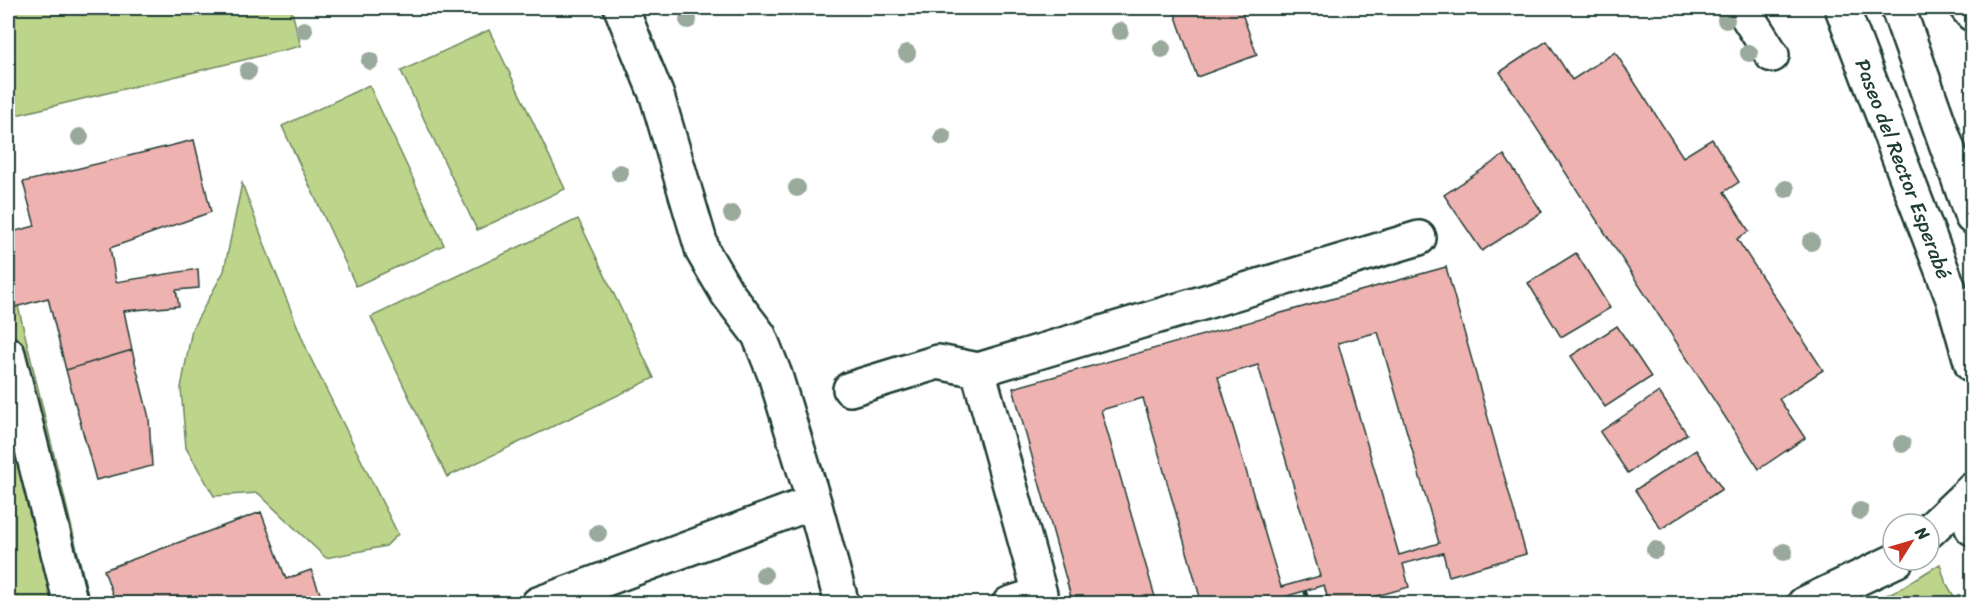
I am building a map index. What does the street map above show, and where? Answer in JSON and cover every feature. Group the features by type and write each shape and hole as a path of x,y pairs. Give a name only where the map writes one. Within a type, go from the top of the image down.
{"main road":[{"path":"621,8 657,96 703,252 728,293 759,335 775,375 842,603"},
{"path":"1742,8 1772,56"},
{"name":"Paseo del Rector Esperabé","path":"1842,8 1953,298 1972,365"},
{"path":"1898,8 1972,217"},
{"path":"1967,8 1972,14"},
{"path":"850,389 938,362 978,370 1419,238"},
{"path":"8,354 71,603"},
{"path":"978,370 1040,594 1009,603"},
{"path":"1941,520 1972,490"},
{"path":"538,603 814,502"},
{"path":"1804,603 1881,567"}],"path":[{"path":"1305,591 1309,603"}],"green space":[{"path":"8,8 291,8 301,46 8,117"},
{"path":"489,30 565,189 477,230 401,71"},
{"path":"369,85 444,245 356,286 282,126"},
{"path":"242,183 309,355 398,534 386,546 326,558 258,493 214,496 186,448 181,388 192,329 224,271"},
{"path":"578,219 654,378 447,477 371,317"},
{"path":"18,306 90,603 8,604 8,309"},
{"path":"1941,567 1945,581 1958,603 1870,603 1927,572 1941,572"}],"building":[{"path":"1173,8 1240,8 1257,55 1197,77"},
{"path":"1547,41 1572,80 1615,52 1683,157 1712,139 1739,182 1724,192 1749,231 1737,239 1823,370 1779,399 1805,438 1759,469 1500,72"},
{"path":"194,140 211,212 110,248 116,282 198,269 199,288 176,290 179,306 124,311 132,350 66,370 48,298 8,309 8,233 35,226 23,182"},
{"path":"1504,155 1542,212 1482,251 1444,195"},
{"path":"1576,253 1610,308 1561,337 1528,283"},
{"path":"1446,267 1526,554 1449,576 1443,553 1403,564 1409,587 1348,604 1329,604 1324,585 1284,597 1286,604 1202,604 1143,398 1101,410 1157,604 1073,604 1013,388","holes":["1378,332 1439,543 1399,555 1338,343","1258,365 1320,576 1281,587 1218,377"]},
{"path":"1617,326 1651,377 1605,407 1571,356"},
{"path":"132,350 149,418 152,466 96,480 66,370"},
{"path":"1659,392 1687,434 1628,473 1600,432"},
{"path":"1696,450 1722,489 1661,529 1635,490"},
{"path":"261,512 286,579 311,570 324,604 116,604 104,570"}]}
